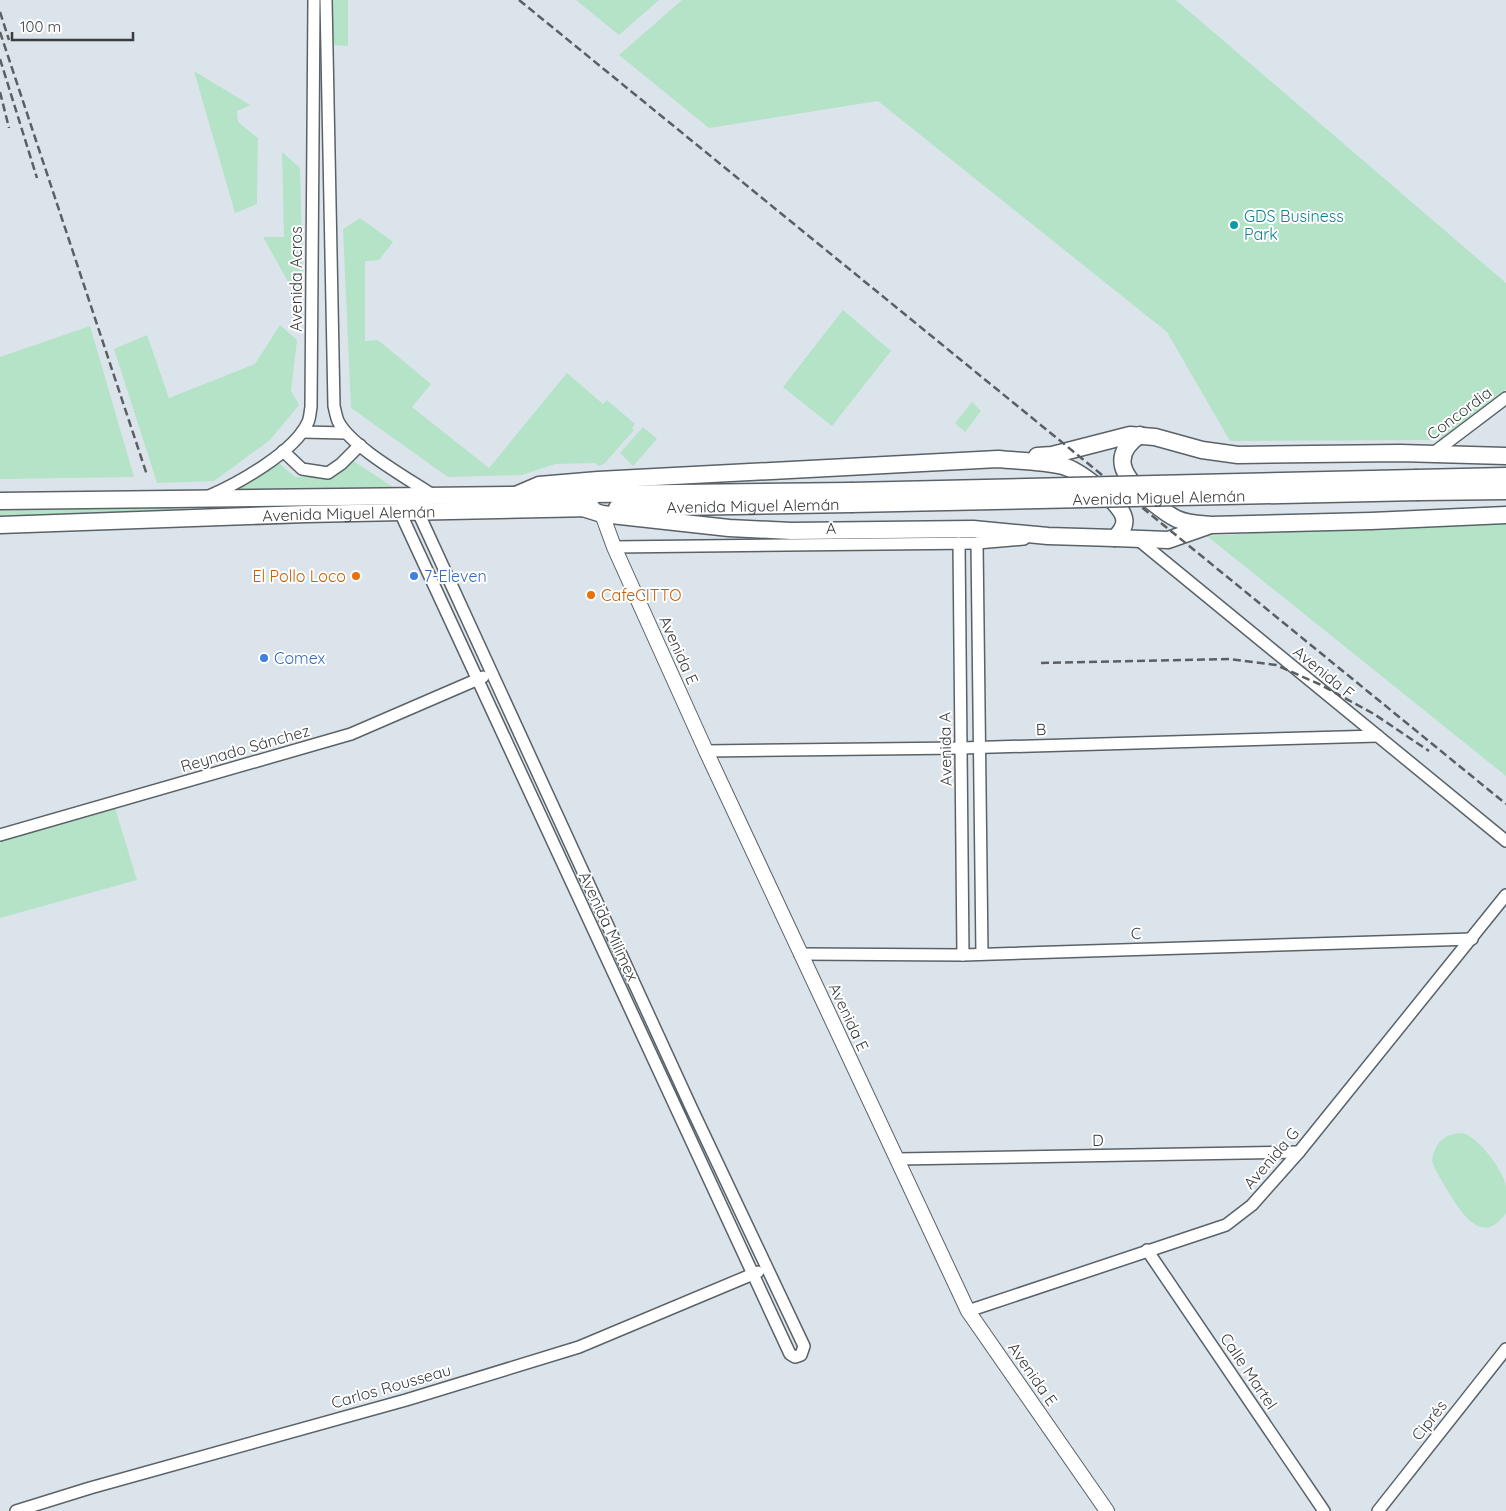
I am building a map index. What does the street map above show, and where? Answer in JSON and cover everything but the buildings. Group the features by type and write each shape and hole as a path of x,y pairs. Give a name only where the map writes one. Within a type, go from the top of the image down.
{"highway":[{"path":"1140,435 1128,444 1123,456 1124,472 1128,479 1171,516 1190,523 1211,525 1371,521 1506,514"},
{"path":"518,494 539,485 598,480 1052,455 1121,437 1140,435 1221,454 1238,456 1432,454 1506,456"},
{"path":"998,459 1049,463 1076,471 1119,507 1125,520 1119,532"},
{"name":"Avenida Miguel Alemán","path":"0,525 583,508 1506,476"},
{"name":"Avenida Miguel Alemán","path":"0,501 200,500 431,494 851,498 1506,491"},
{"path":"583,508 602,514 747,529 791,531 973,529 1048,536 1119,532 1138,540 1168,540 1211,525"}],"main road":[{"name":"Avenida E","path":"602,514 614,547 706,751 968,1311 1107,1511"}],"street":[{"name":"Avenida Acros","path":"200,500 223,490 283,451 302,432 308,421 311,407 312,343 314,0"},
{"name":"Avenida Acros","path":"326,0 334,406 337,420 346,433 360,445 431,494"},
{"path":"312,297 331,298"},
{"path":"312,343 332,343"},
{"name":"Concordia","path":"1432,454 1506,398"},
{"path":"302,432 346,433"},
{"path":"283,451 302,469 328,473 341,464 360,445"},
{"name":"Avenida Milimex","path":"400,512 790,1354 795,1357 801,1356 804,1346 418,512"},
{"name":"A","path":"614,547 959,543 1048,536"},
{"name":"Avenida F","path":"1138,540 1506,840"},
{"path":"1168,540 1168,565"},
{"path":"977,542 982,954"},
{"name":"Avenida A","path":"959,543 964,955"},
{"name":"Reynado Sánchez","path":"0,835 351,734 492,673"},
{"name":"B","path":"706,751 961,748 1378,736"},
{"path":"962,863 981,862"},
{"name":"Avenida G","path":"968,1311 1234,1220 1252,1204 1299,1152 1506,896"},
{"name":"C","path":"800,954 964,955 1472,939"},
{"name":"D","path":"898,1159 1299,1152"},
{"name":"Calle Martel","path":"1147,1250 1324,1511"},
{"name":"Carlos Rousseau","path":"16,1511 126,1478 406,1400 579,1347 767,1268"},
{"name":"Ciprés","path":"1378,1511 1506,1349"}],"green space":[{"path":"333,0 348,0 348,46 333,45"},
{"path":"576,0 659,0 619,35"},
{"name":"GDS Business Park","path":"682,0 1176,0 1506,283 1506,389 1440,440 1230,441 1167,332 878,101 709,128 619,55"},
{"path":"194,71 250,105 237,111 238,122 258,138 257,204 235,213"},
{"path":"282,152 300,168 303,293 296,296 263,237 284,237"},
{"path":"360,218 393,242 379,260 365,261 365,341 378,340 431,384 412,407 489,468 567,373 603,404 607,400 635,424 632,428 634,430 605,463 599,466 595,463 555,464 522,475 448,477 351,408 343,229"},
{"path":"843,310 891,351 832,426 783,387"},
{"path":"280,325 297,340 291,391 299,405 270,440 214,481 157,483 114,349 147,335 169,398 255,364"},
{"path":"90,326 134,477 0,479 0,357"},
{"path":"972,402 981,411 965,432 955,423"},
{"path":"643,427 657,439 633,466 620,453"},
{"path":"352,460 396,489 228,493 277,461 295,477 334,477"},
{"path":"104,506 192,509 0,521 0,507"},
{"path":"1506,519 1506,776 1207,536"},
{"path":"115,808 137,880 0,918 0,841"},
{"path":"1462,1133 1468,1135 1482,1147 1495,1163 1504,1179 1506,1186 1506,1213 1497,1223 1489,1227 1481,1227 1474,1224 1460,1210 1432,1161 1435,1149 1445,1137"}],"railway":[{"path":"519,0 1506,804"},
{"path":"0,12 9,40"},
{"path":"0,32 147,475"},
{"path":"0,59 37,178"},
{"path":"0,92 9,128"},
{"path":"1041,663 1229,659 1276,665 1319,684 1374,714 1429,751"}],"place":[{"name":"GDS Business Park","path":"1234,225"},
{"name":"El Pollo Loco","path":"356,576"},
{"name":"7-Eleven","path":"414,576"},
{"name":"CafeCITTO","path":"591,595"},
{"name":"Comex","path":"264,658"}]}
